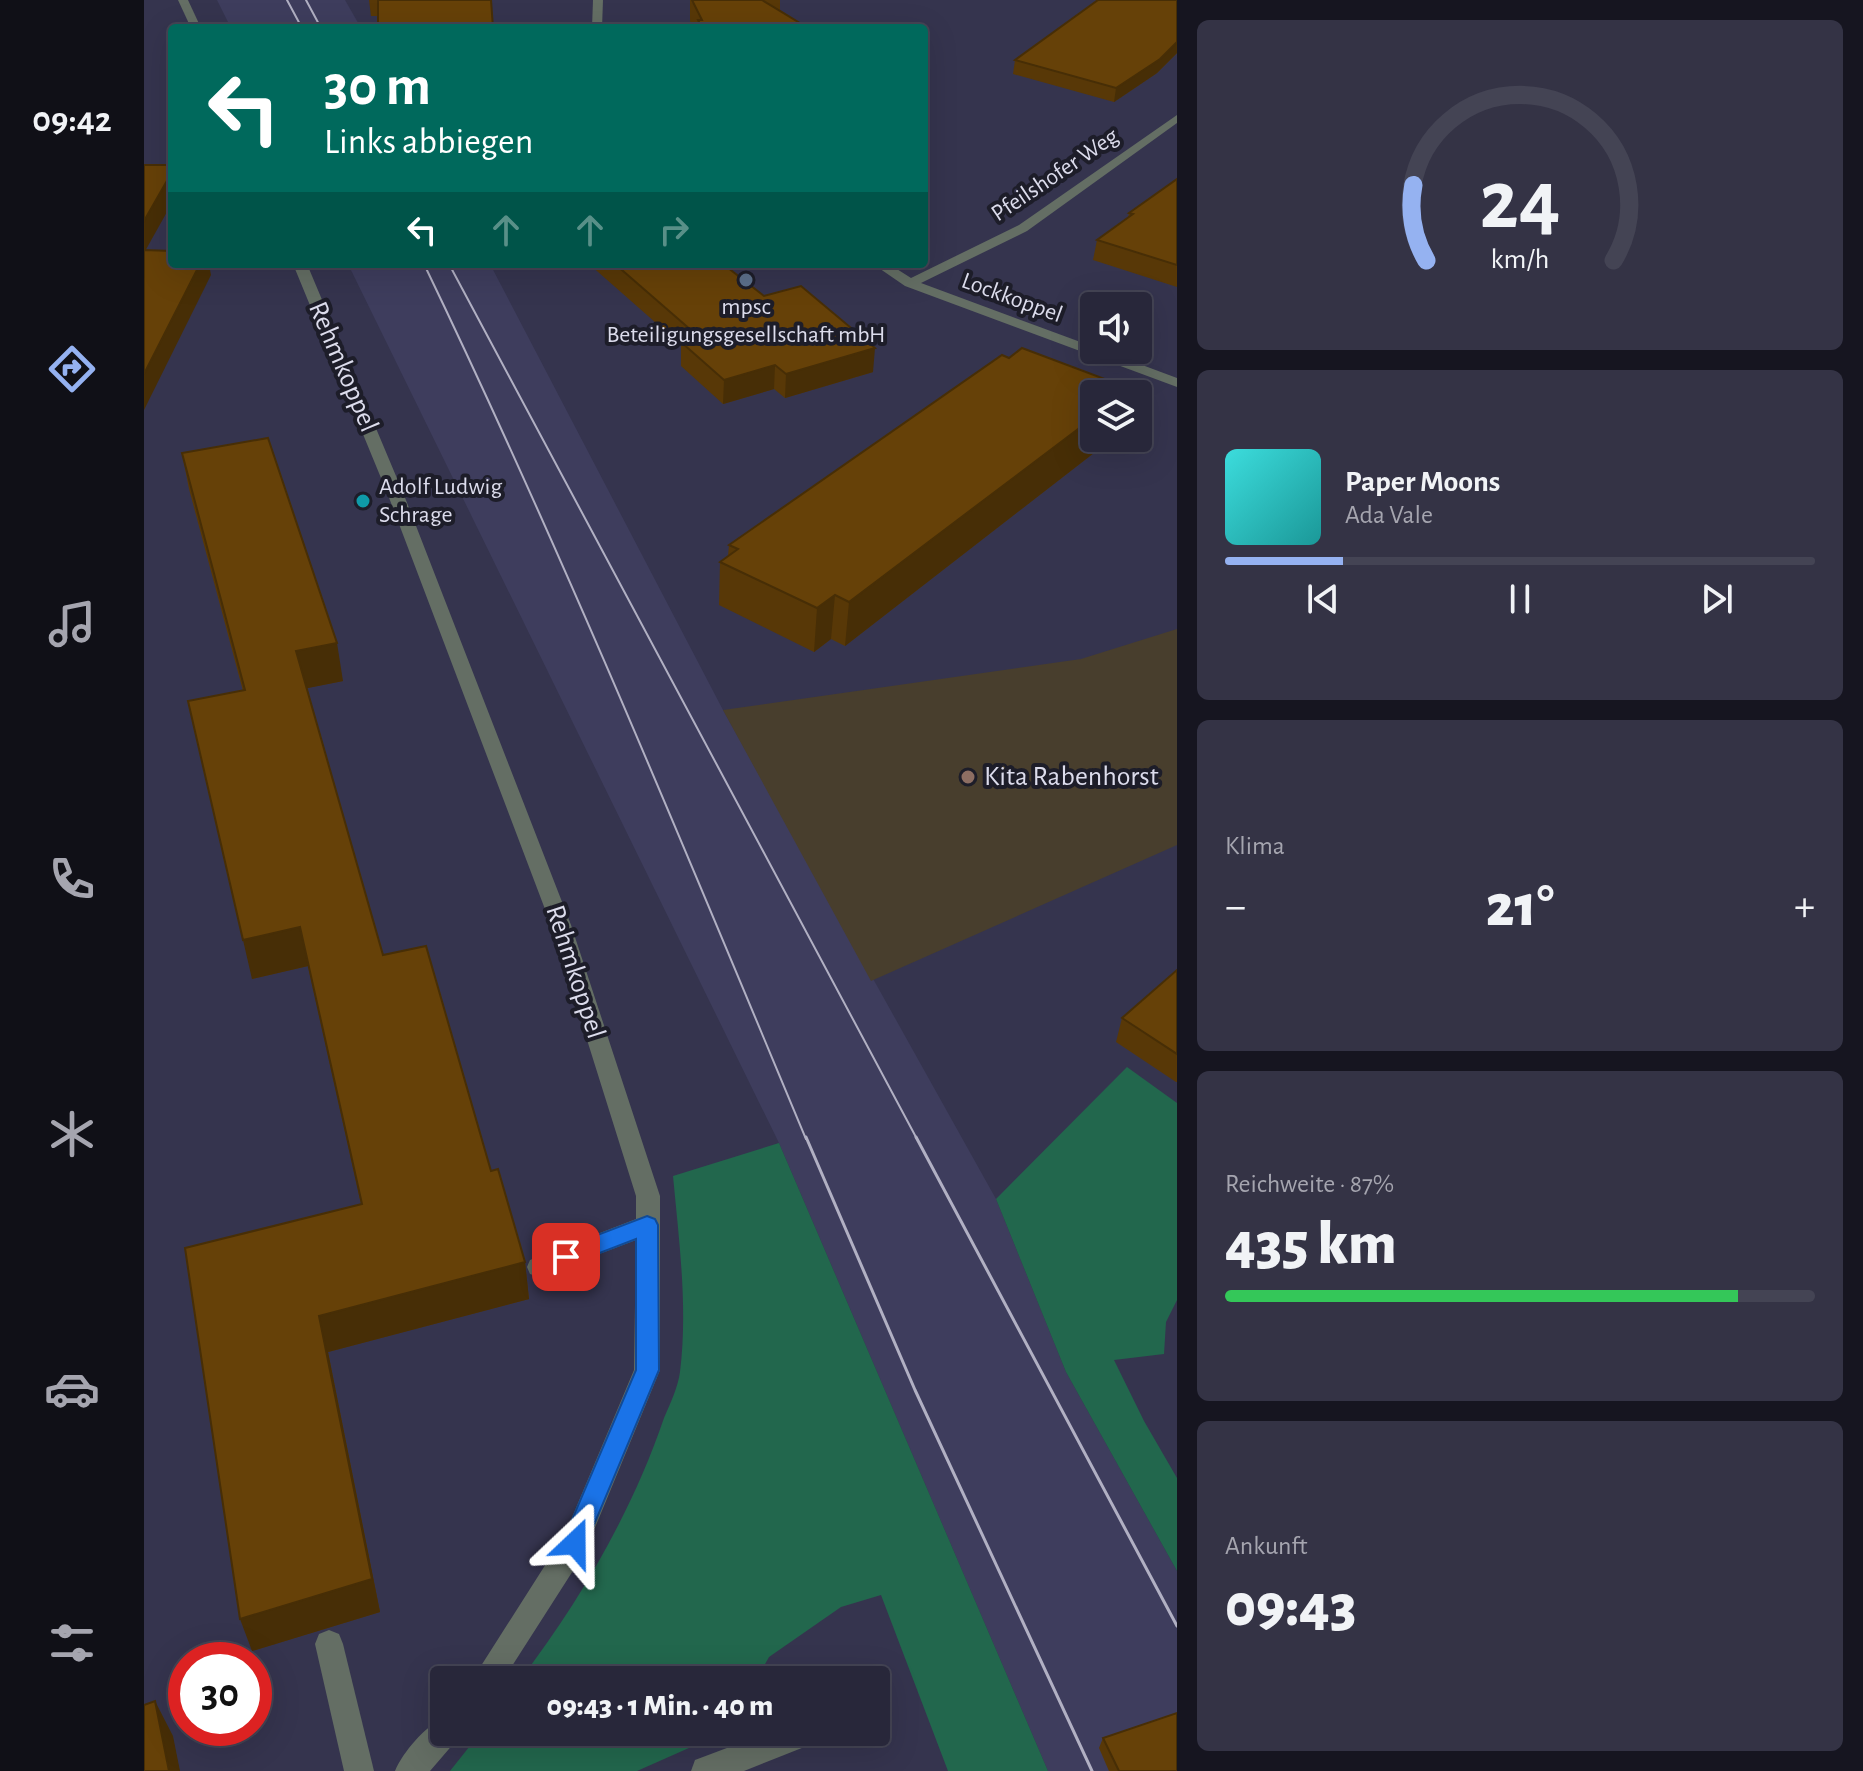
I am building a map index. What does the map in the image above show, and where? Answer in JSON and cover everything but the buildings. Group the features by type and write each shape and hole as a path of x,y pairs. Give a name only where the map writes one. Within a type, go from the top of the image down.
{"street":[{"path":"183,0 194,24"},
{"path":"597,24 598,0"},
{"name":"Pfeilshofer Weg","path":"910,283 1023,228 1177,118"},
{"name":"Rehmkoppel","path":"302,268 396,495 561,925 648,1196 647,1370 575,1543 495,1666"},
{"name":"Lockkoppel","path":"886,268 910,283 1177,383"},
{"path":"539,1267 647,1225"},
{"path":"329,1644 359,1771"},
{"path":"410,1771 432,1746"},
{"path":"706,1771 771,1746"}],"shaded area":[{"path":"217,0 345,0 359,24 229,24"},
{"path":"350,268 492,268 723,710 996,1199 1066,1372 1177,1571 1177,1771 1048,1771 779,1143"},
{"name":"Kita Rabenhorst","path":"1177,629 1177,845 871,981 723,710 1081,659"}],"green space":[{"path":"1127,1067 1177,1103 1177,1300 1166,1322 1164,1354 1114,1360 1177,1478 1177,1571 1066,1372 996,1199"},
{"path":"779,1143 1048,1771 948,1771 881,1595 841,1607 769,1657 764,1666 530,1666 583,1587 620,1521 678,1384 683,1299 673,1176"},
{"path":"470,1746 693,1746 637,1771 450,1771"}],"tram line":[{"path":"287,0 300,24"},
{"path":"306,0 319,24"},
{"path":"426,268 573,589 806,1139"},
{"path":"451,268 917,1139"},
{"path":"806,1137 915,1390 1092,1771"},
{"path":"916,1137 1177,1626"}],"place":[{"name":"mpsc Beteiligungsgesellschaft mbH","path":"746,280"},
{"name":"Adolf Ludwig Schrage","path":"363,501"},
{"name":"Kita Rabenhorst","path":"968,777"}],"route":[{"path":"566,1257 647,1225 647,1370 575,1543"}]}
